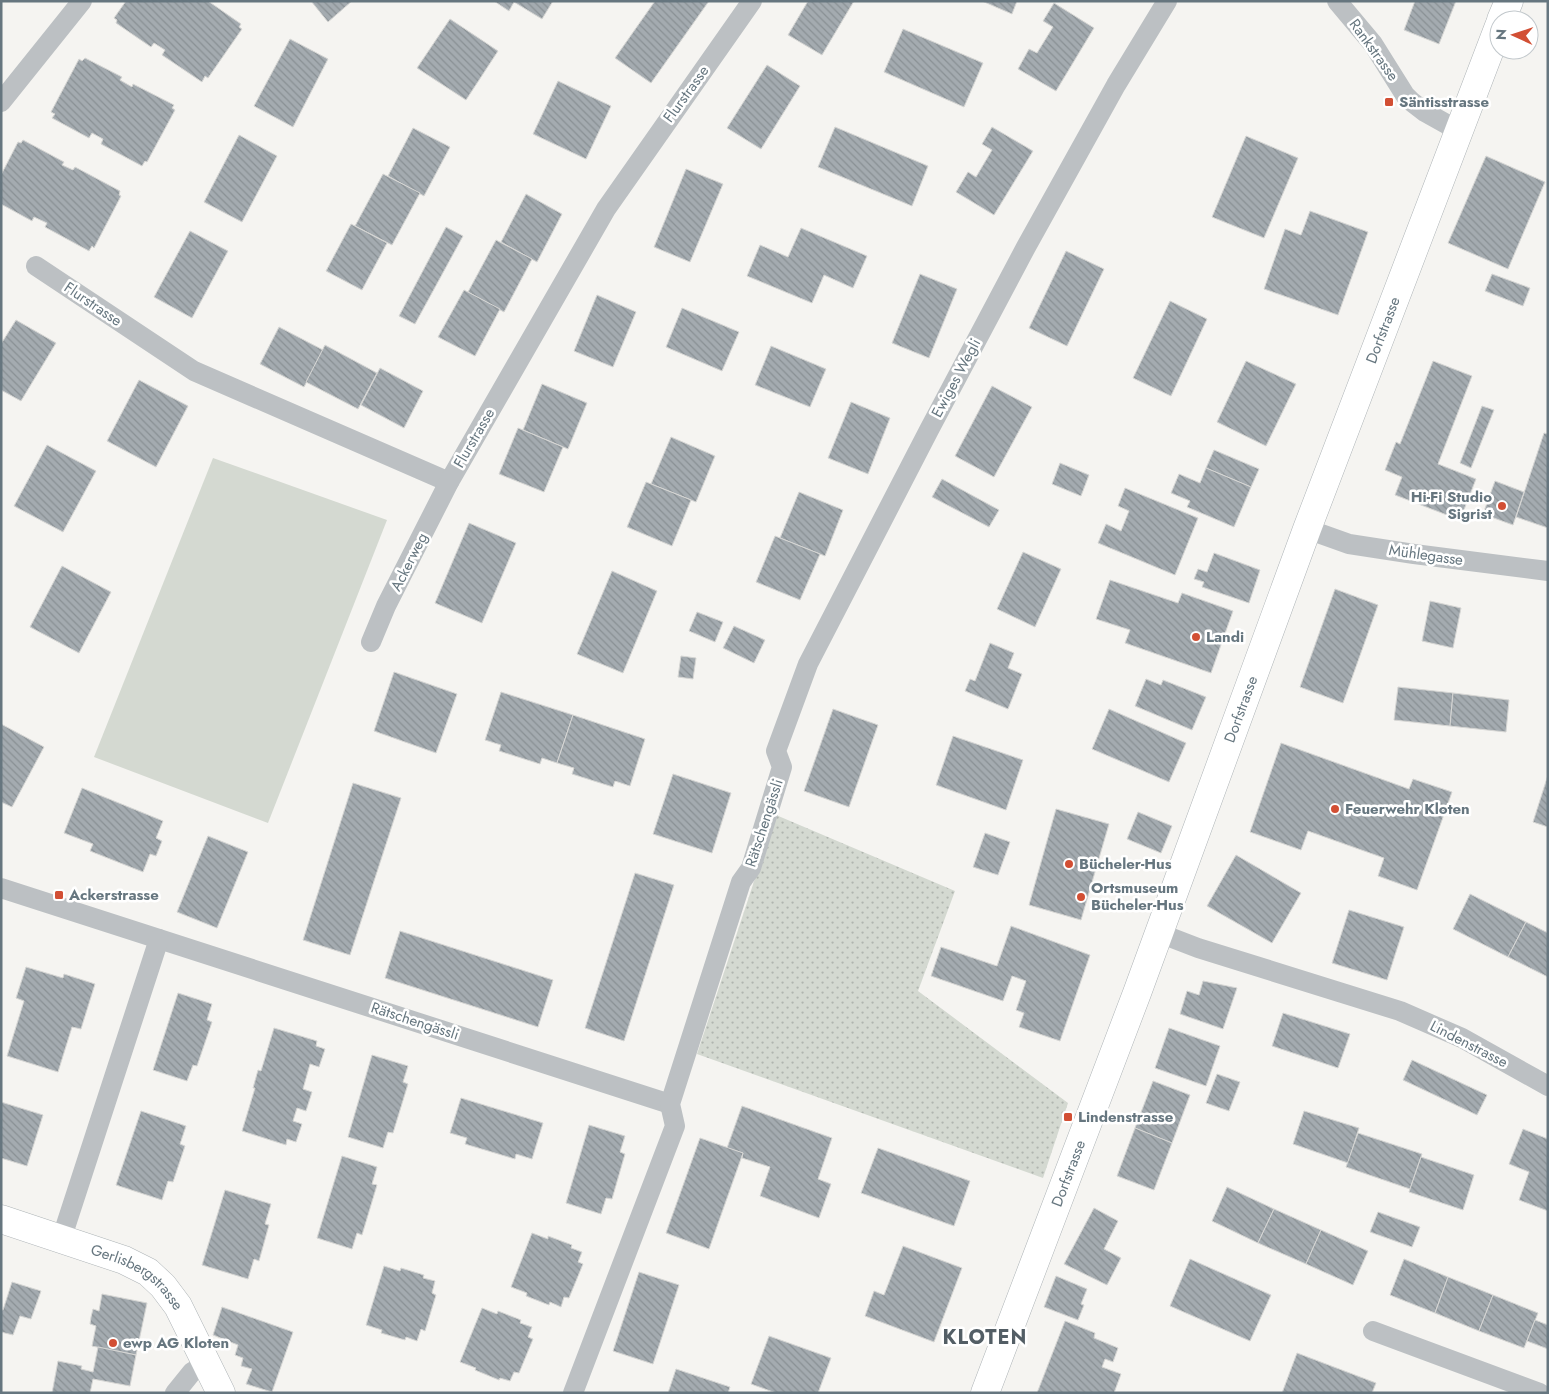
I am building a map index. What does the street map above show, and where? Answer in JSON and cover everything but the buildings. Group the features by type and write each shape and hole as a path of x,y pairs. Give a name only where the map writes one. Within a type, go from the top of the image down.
{"main road":[{"name":"Dorfstrasse","path":"985,1393 1159,933 1307,529 1489,52"},
{"name":"Gerlisbergstrasse","path":"1,1219 124,1260 148,1272 163,1286 178,1306 221,1393"}],"street":[{"path":"1,102 82,1"},
{"name":"Flurstrasse","path":"36,266 194,371 449,482 616,193 752,1"},
{"name":"Ewiges Wegli","path":"782,768 776,751 808,664 1026,247 1116,85 1167,1"},
{"name":"Rankstrasse","path":"1337,1 1373,44 1405,95 1425,112 1459,131"},
{"name":"Ackerweg","path":"371,642 386,606 449,482"},
{"name":"Mühlegasse","path":"1307,529 1349,544 1548,571"},
{"name":"Rätschengässli","path":"573,1393 675,1126 670,1104 741,882 752,868 782,768"},
{"path":"1,888 159,939 60,1240"},
{"name":"Lindenstrasse","path":"1159,933 1198,948 1400,1011 1462,1038 1548,1086"},
{"name":"Rätschengässli","path":"159,939 670,1104"},
{"path":"1373,1331 1540,1393"},
{"path":"174,1393 192,1372 207,1364"}],"shaded area":[{"path":"213,458 387,520 268,823 94,757"},
{"path":"776,815 955,891 918,991 1068,1103 1043,1178 697,1054"}],"place":[{"name":"Säntisstrasse","path":"1389,102"},
{"name":"Hi-Fi Studio Sigrist","path":"1502,506"},
{"name":"Landi","path":"1196,637"},
{"name":"Feuerwehr Kloten","path":"1335,809"},
{"name":"Bücheler-Hus","path":"1069,864"},
{"name":"Ackerstrasse","path":"59,895"},
{"name":"Ortsmuseum Bücheler-Hus","path":"1081,897"},
{"name":"Lindenstrasse","path":"1068,1117"},
{"name":"ewp AG Kloten","path":"113,1343"}],"district":[{"name":"KLOTEN","path":"985,1337"}]}
